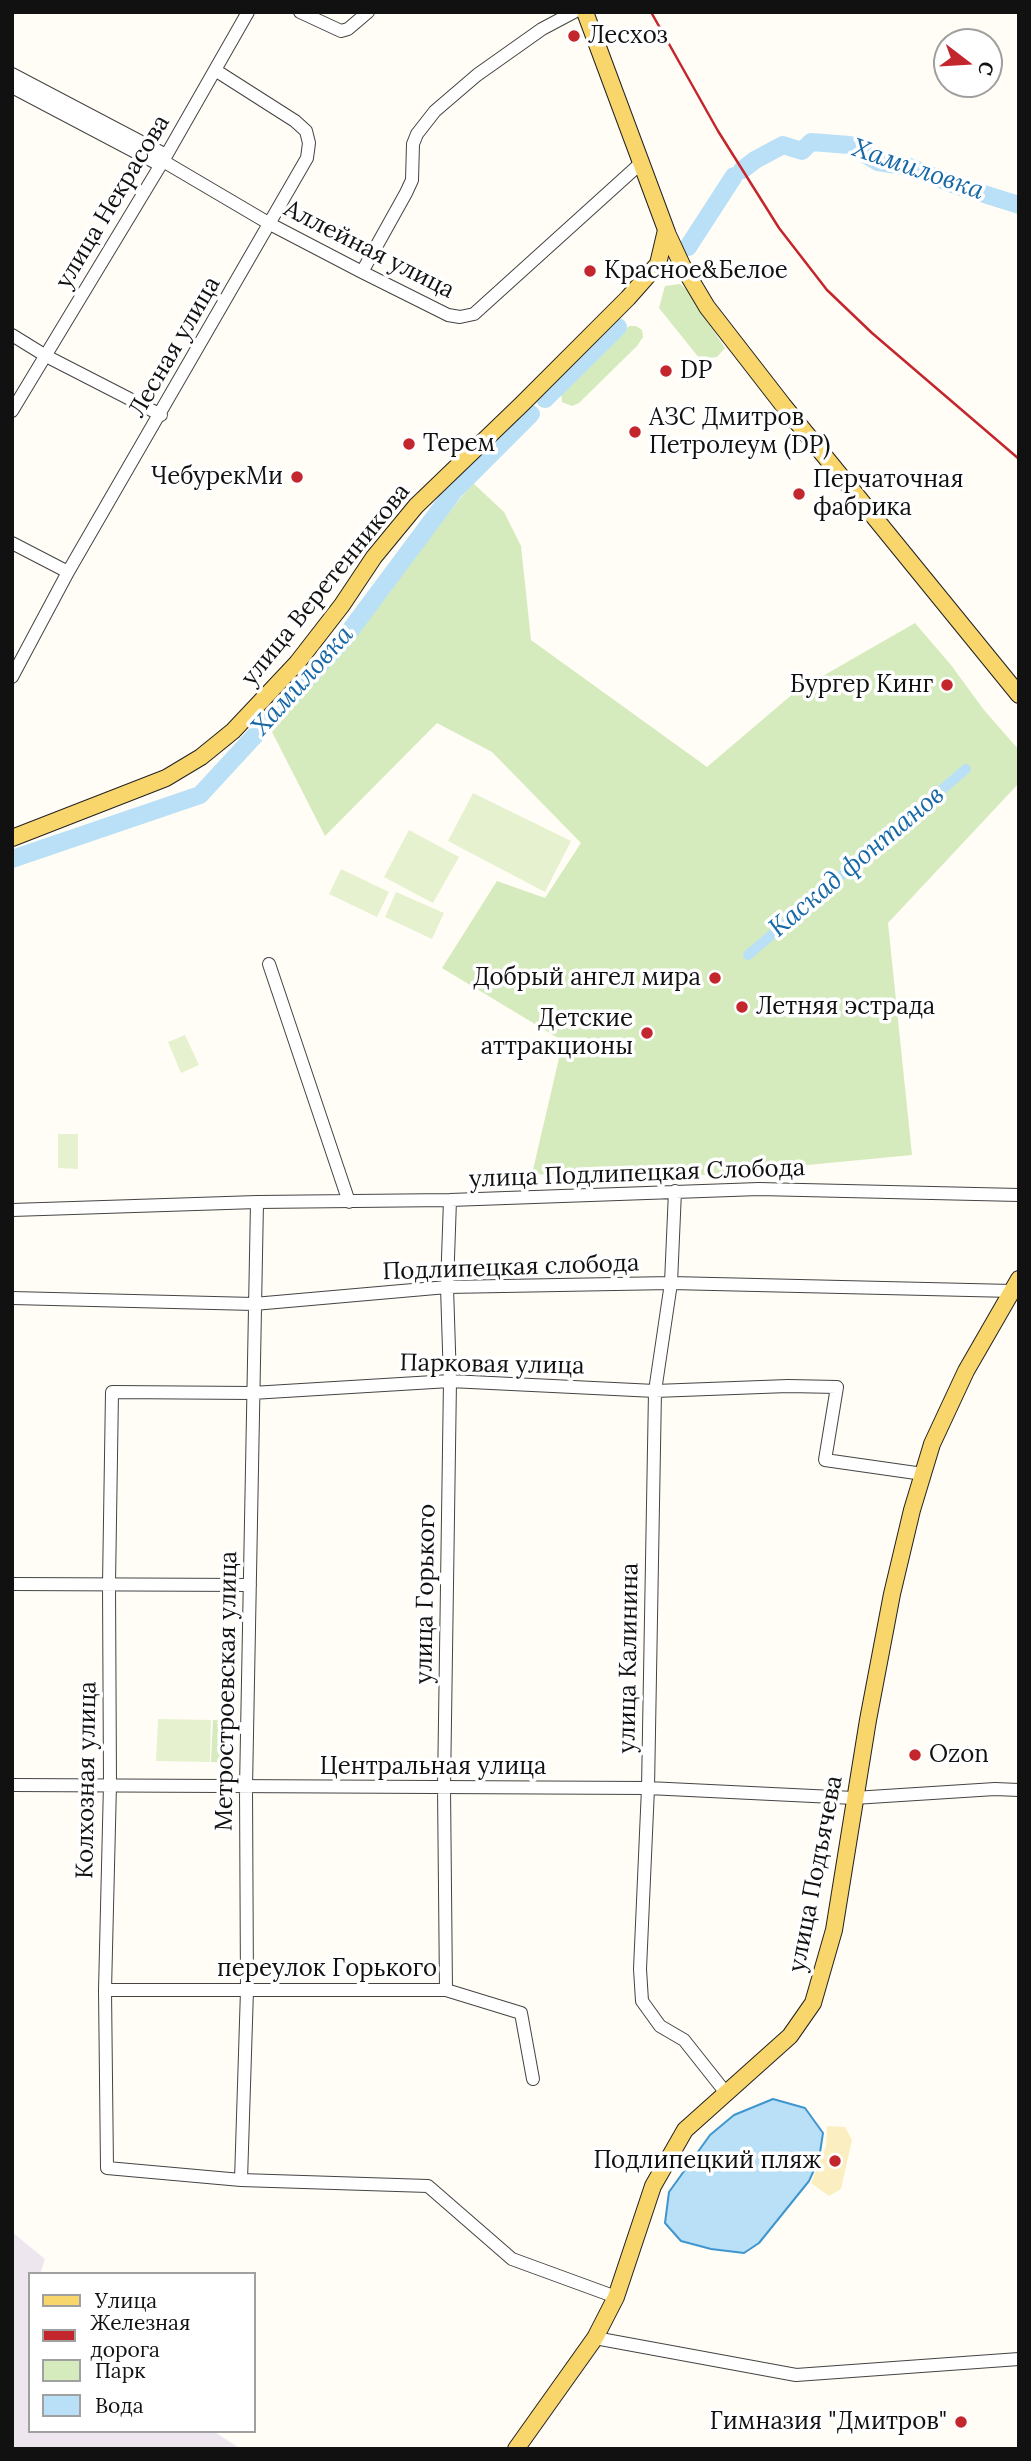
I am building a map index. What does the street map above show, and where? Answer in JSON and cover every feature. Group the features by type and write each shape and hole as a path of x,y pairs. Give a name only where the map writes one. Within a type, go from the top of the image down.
{"main road":[{"path":"585,12 667,232 682,265 708,307 740,352 1019,695"},
{"name":"улица Веретенникова","path":"12,838 166,778 201,757 233,731 297,663 342,605 374,557 416,506 628,298 658,264 667,232"},
{"name":"улица Подъячева","path":"516,2449 595,2338 616,2297 653,2186 685,2130 790,2036 813,2003 834,1930 854,1798 892,1594 912,1510 933,1444 966,1371 1015,1285"}],"street":[{"name":"улица Некрасова","path":"12,411 163,160 248,12"},
{"path":"300,12 341,31 348,29 368,12"},
{"path":"362,272 412,180 413,144 417,134 435,111 477,75 542,29 574,12"},
{"name":"Лесная улица","path":"12,677 68,572 307,158 309,143 306,131 295,121 215,70"},
{"name":"Аллейная улица","path":"12,74 270,224 448,315 460,317 474,314 641,163"},
{"name":"Аллейная улица","path":"12,87 163,160"},
{"path":"12,335 46,356 161,415"},
{"path":"12,543 68,572"},
{"path":"270,964 349,1202"},
{"name":"улица Подлипецкая Слобода","path":"12,1210 257,1202 450,1200 759,1189 1019,1195"},
{"name":"улица Калинина","path":"675,1191 671,1283 655,1391 648,1788 640,1969 642,2001 660,2026 684,2040 726,2093"},
{"name":"улица Горького","path":"446,1990 444,1788 450,1381 447,1287 450,1200"},
{"name":"Метростроевская улица","path":"241,2180 247,1990 246,1787 257,1202"},
{"name":"Подлипецкая слобода","path":"12,1298 254,1304 447,1287 671,1283 1015,1285"},
{"name":"Парковая улица","path":"112,1392 252,1393 450,1381 655,1391 837,1387 825,1460 923,1474"},
{"name":"Колхозная улица","path":"112,1392 108,1584 110,1784 104,1990 107,2168 241,2180"},
{"path":"12,1584 250,1585"},
{"name":"Центральная улица","path":"12,1785 648,1788 854,1798 995,1789 1019,1790"},
{"name":"переулок Горького","path":"104,1990 446,1990 521,2013 533,2079"},
{"path":"241,2180 428,2186 512,2259 616,2297"},
{"path":"595,2338 796,2375 1019,2359"}],"shaded area":[{"path":"12,2232 45,2259 41,2272 28,2272 28,2433 216,2433 241,2449 12,2449"}],"green space":[{"path":"680,284 725,348 717,357 700,359 659,308 665,286"},
{"path":"629,326 642,330 643,337 637,346 579,403 572,406 562,402 561,393"},
{"path":"473,483 504,512 521,546 531,640 707,767 795,692 915,623 1019,750 1019,783 888,923 912,1155 651,1180 532,1174 563,1041 442,968 497,881 545,898 581,843 492,752 437,723 325,836 269,726"},
{"path":"473,793 571,841 545,892 448,841"},
{"path":"409,830 459,857 433,903 384,877"},
{"path":"341,869 389,892 377,917 329,894"},
{"path":"396,892 444,913 432,939 385,917"},
{"path":"185,1035 199,1065 181,1073 168,1042"},
{"path":"58,1134 78,1134 78,1169 58,1168"},
{"path":"158,1719 211,1720 210,1762 156,1761"},
{"path":"213,1720 233,1721 231,1763 211,1762"}],"sand":[{"name":"Подлипецкий пляж","path":"827,2126 845,2127 852,2140 841,2189 829,2196 811,2183 826,2146"}],"water":[{"path":"773,2099 805,2108 823,2133 819,2159 809,2181 759,2243 744,2253 711,2249 681,2241 665,2223 669,2192 710,2135 734,2115"}],"waterway":[{"name":"Хамиловка","path":"742,170 783,145 802,151 811,142 850,145 878,162 910,167 952,184 1019,205"},
{"name":"Хамиловка","path":"688,247 734,176"},
{"name":"Хамиловка","path":"545,399 618,327"},
{"name":"Хамиловка","path":"12,859 200,795 343,640 454,491 531,414"},
{"name":"Каскад фонтанов","path":"748,955 966,769"}],"railway":[{"path":"651,12 718,131 779,228 827,290 872,333 1019,459"}],"place":[{"name":"Лесхоз","path":"574,36"},
{"name":"Красное&Белое","path":"590,271"},
{"name":"DP","path":"666,371"},
{"name":"АЗС Дмитров Петролеум (DP)","path":"635,432"},
{"name":"Терем","path":"409,444"},
{"name":"ЧебурекМи","path":"297,477"},
{"name":"Перчаточная фабрика","path":"799,494"},
{"name":"Бургер Кинг","path":"947,685"},
{"name":"Добрый ангел мира","path":"715,978"},
{"name":"Летняя эстрада","path":"742,1007"},
{"name":"Детские аттракционы","path":"647,1033"},
{"name":"Ozon","path":"915,1755"},
{"name":"Подлипецкий пляж","path":"835,2161"},
{"name":"Гимназия \"Дмитров\"","path":"961,2422"}]}
